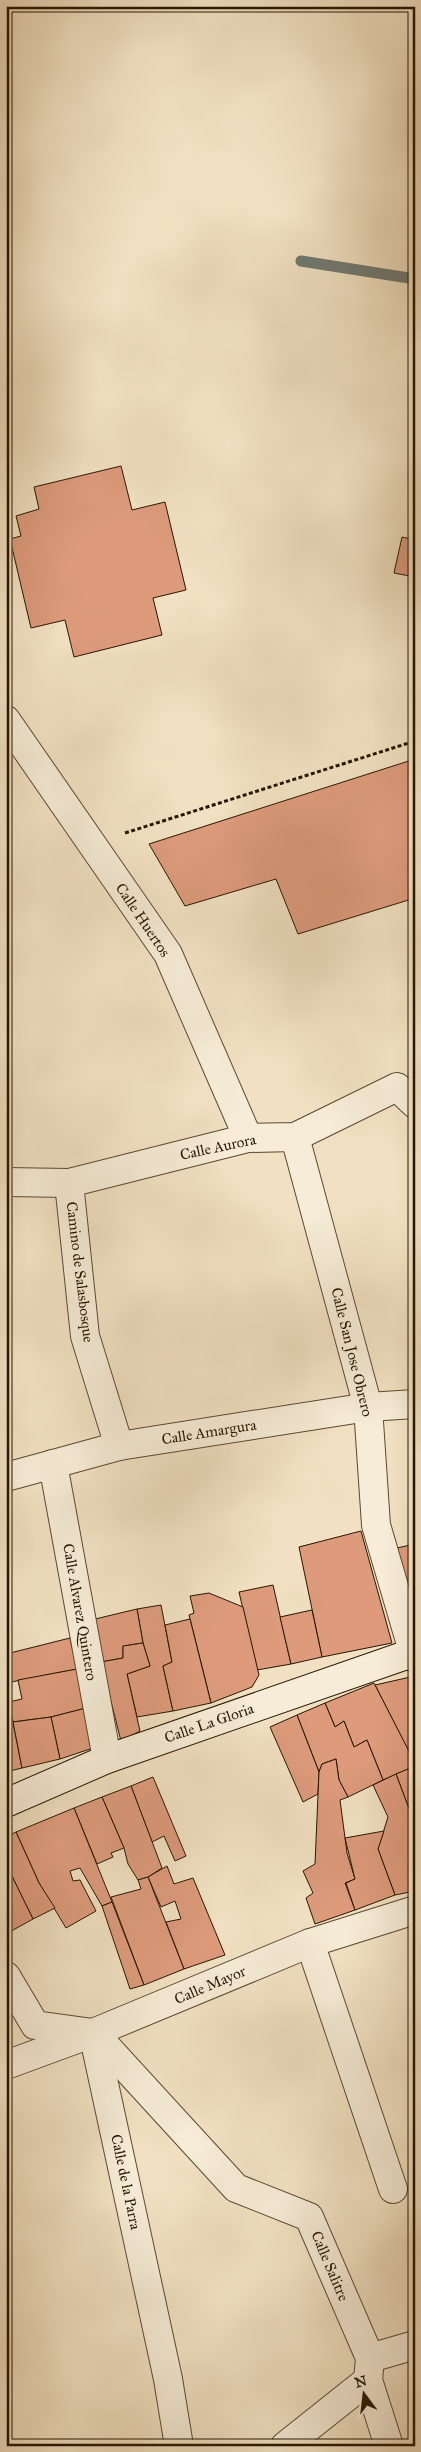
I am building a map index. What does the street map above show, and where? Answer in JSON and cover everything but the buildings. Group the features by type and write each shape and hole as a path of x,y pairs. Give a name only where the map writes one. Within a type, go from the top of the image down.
{"street":[{"name":"Calle Huertos","path":"6,720 168,954 248,1138"},
{"name":"Calle Aurora","path":"6,1182 69,1183 248,1138 295,1137 398,1087 415,1104"},
{"name":"Calle San Jose Obrero","path":"295,1137 368,1407 376,1525 414,1654"},
{"name":"Camino de Salasbosque","path":"69,1183 86,1336 119,1446"},
{"name":"Calle Amargura","path":"6,1477 119,1446 368,1407 415,1404"},
{"name":"Calle Alvarez Quintero","path":"53,1464 107,1759"},
{"name":"Calle La Gloria","path":"6,1803 107,1759 414,1654"},
{"name":"Calle Mayor","path":"6,2065 94,2033 310,1943 415,1910"},
{"path":"310,1943 393,2189"},
{"path":"6,1976 35,2025 94,2033"},
{"name":"Calle Salitre","path":"94,2033 236,2188 309,2217 369,2369 389,2446"},
{"name":"Calle de la Parra","path":"94,2033 168,2379 179,2446"},
{"path":"285,2446 369,2369 415,2345"}],"path":[{"path":"91,843 415,741"}],"waterway":[{"path":"301,261 415,279"}]}
